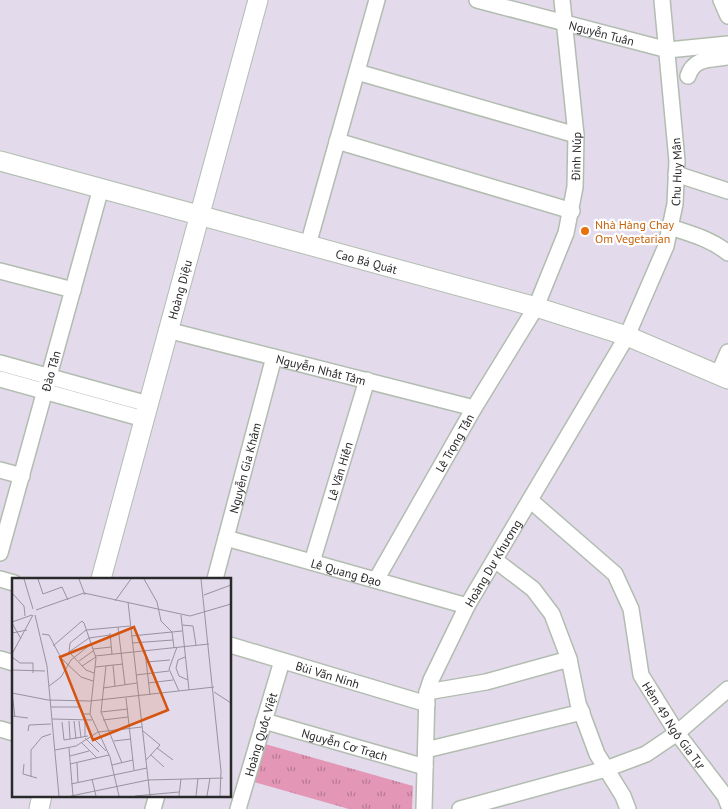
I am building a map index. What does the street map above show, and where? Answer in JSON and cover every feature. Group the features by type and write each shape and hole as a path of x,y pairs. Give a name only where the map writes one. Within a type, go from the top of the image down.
{"street":[{"name":"Hoàng Diệu","path":"101,578 198,215 258,0"},
{"path":"308,245 377,0"},
{"name":"Nguyễn Tuân","path":"477,0 668,50 728,44"},
{"name":"Đinh Núp","path":"536,307 566,233 576,187 576,134 562,0"},
{"name":"Chu Huy Mân","path":"627,336 666,246 675,204 677,161 662,0"},
{"path":"721,0 728,16"},
{"path":"688,76 693,65 698,62 728,57"},
{"path":"357,72 576,134"},
{"path":"337,142 572,211"},
{"name":"Cao Bá Quát","path":"0,161 536,307 627,336 723,377"},
{"path":"676,174 728,191"},
{"name":"Đào Tấn","path":"0,553 101,188"},
{"path":"670,227 718,244 728,253"},
{"path":"0,271 73,290"},
{"name":"Lê Trọng Tấn","path":"376,580 474,408 536,307"},
{"name":"Nguyễn Nhất Tâm","path":"167,330 474,408"},
{"name":"Hoàng Dư Khương","path":"424,809 427,698 431,680 466,606 627,336"},
{"path":"723,377 728,352"},
{"name":"Nguyễn Gia Khảm","path":"215,578 274,357"},
{"path":"0,362 49,376 146,412"},
{"path":"0,380 45,392 146,412"},
{"name":"Lê Văn Hiến","path":"312,562 367,380"},
{"path":"0,470 22,476"},
{"name":"Hẻm 49 Ngô Gia Tự","path":"530,500 615,574 630,609 641,676 677,733 725,796 728,804"},
{"name":"Lê Quang Đạo","path":"226,538 466,606"},
{"path":"495,560 533,589 552,614 569,659 582,712 596,754 624,796 628,809"},
{"name":"Bùi Văn Ninh","path":"231,646 427,698"},
{"path":"427,698 569,659"},
{"name":"Hoàng Quốc Việt","path":"238,809 282,660"},
{"path":"460,809 606,769 646,754 677,733 728,690"},
{"path":"426,750 582,712"},
{"name":"Nguyễn Cơ Trạch","path":"264,721 425,767"},
{"path":"39,809 42,796"},
{"path":"154,809 157,796"}],"green space":[{"path":"265,744 413,786 412,809 349,809 254,782"}],"place":[{"name":"Nhà Hàng Chay Om Vegetarian","path":"585,231"}]}
